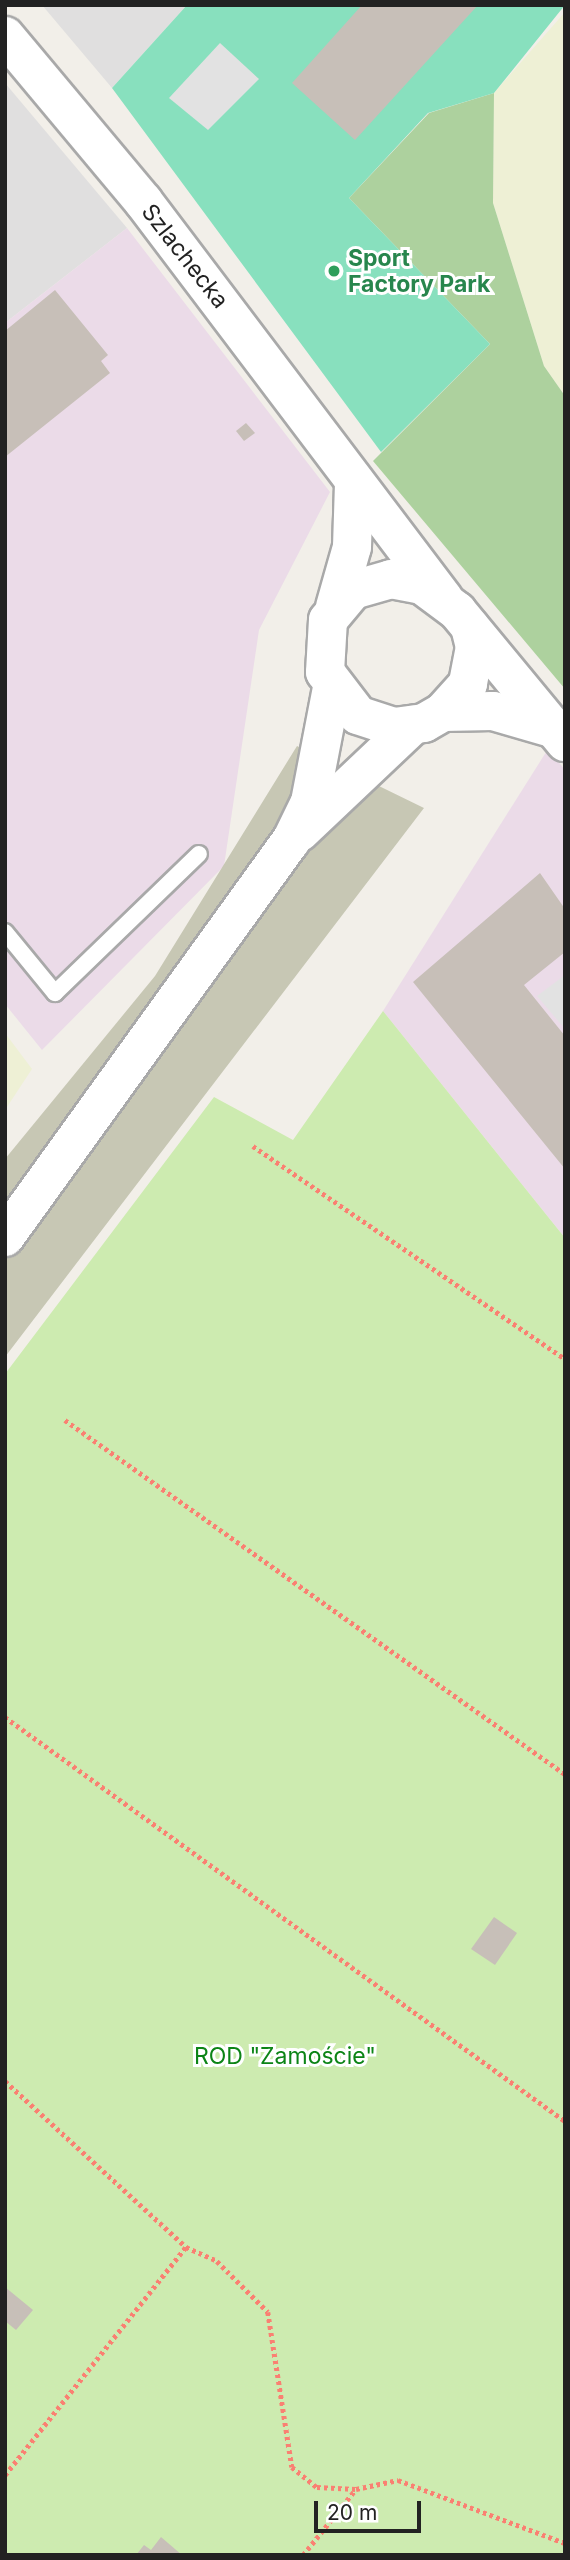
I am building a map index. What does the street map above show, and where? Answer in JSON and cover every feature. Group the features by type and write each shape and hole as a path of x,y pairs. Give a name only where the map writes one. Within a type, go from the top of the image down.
{"street":[{"name":"Szlachecka","path":"5,36 143,201 337,454 354,485 444,598"},
{"path":"5,1237 291,841 310,802 332,688 322,654 352,547 354,485"},
{"path":"335,607 353,590 391,579 444,598 559,735"},
{"path":"291,841 428,719 474,666 470,627"},
{"path":"332,688 375,723 493,710 559,735"}],"lane":[{"path":"5,932 55,993 199,854"}],"path":[{"path":"253,1146 565,1359"},
{"path":"65,1420 565,1774"},
{"path":"5,1717 565,2121"},
{"path":"5,2081 186,2247 218,2261 268,2312 292,2467 317,2487 356,2489 397,2480 565,2543"},
{"path":"5,2474 186,2247"},
{"path":"303,2555 356,2489"}],"shaded area":[{"path":"42,5 187,5 112,88"},
{"path":"565,12 565,396 544,366 493,203 494,93"},
{"path":"220,43 259,79 208,130 169,98"},
{"path":"5,83 127,228 5,323"},
{"path":"127,228 330,492 259,630 224,866 42,1050 5,1004 5,323"},
{"path":"297,746 424,808 5,1357 5,1159 155,976"},
{"path":"548,749 565,770 565,1238 383,1011"},
{"path":"565,975 565,1029 537,996"},
{"path":"5,1033 32,1069 5,1110"}],"green space":[{"name":"Sport Factory Park","path":"187,5 565,5 494,93 428,113 349,198 490,344 381,452 112,88"},
{"path":"494,93 493,203 544,366 565,396 565,689 373,461 490,344 349,198 429,113"},
{"name":"ROD \"Zamoście\"","path":"383,1011 565,1238 565,2555 5,2555 5,1374 214,1097 293,1140"}],"building":[{"path":"362,5 478,5 355,140 292,83"},
{"path":"55,290 108,355 101,361 110,373 5,457 5,331"},
{"path":"246,423 255,433 244,441 236,431"},
{"path":"540,873 565,909 565,952 524,985 565,1036 565,1169 413,982"},
{"path":"494,1917 517,1933 495,1965 471,1949"},
{"path":"5,2287 33,2310 16,2330 5,2321"},
{"path":"161,2537 182,2555 136,2555 144,2545 151,2550"}],"place":[{"name":"Sport Factory Park","path":"334,271"}]}
